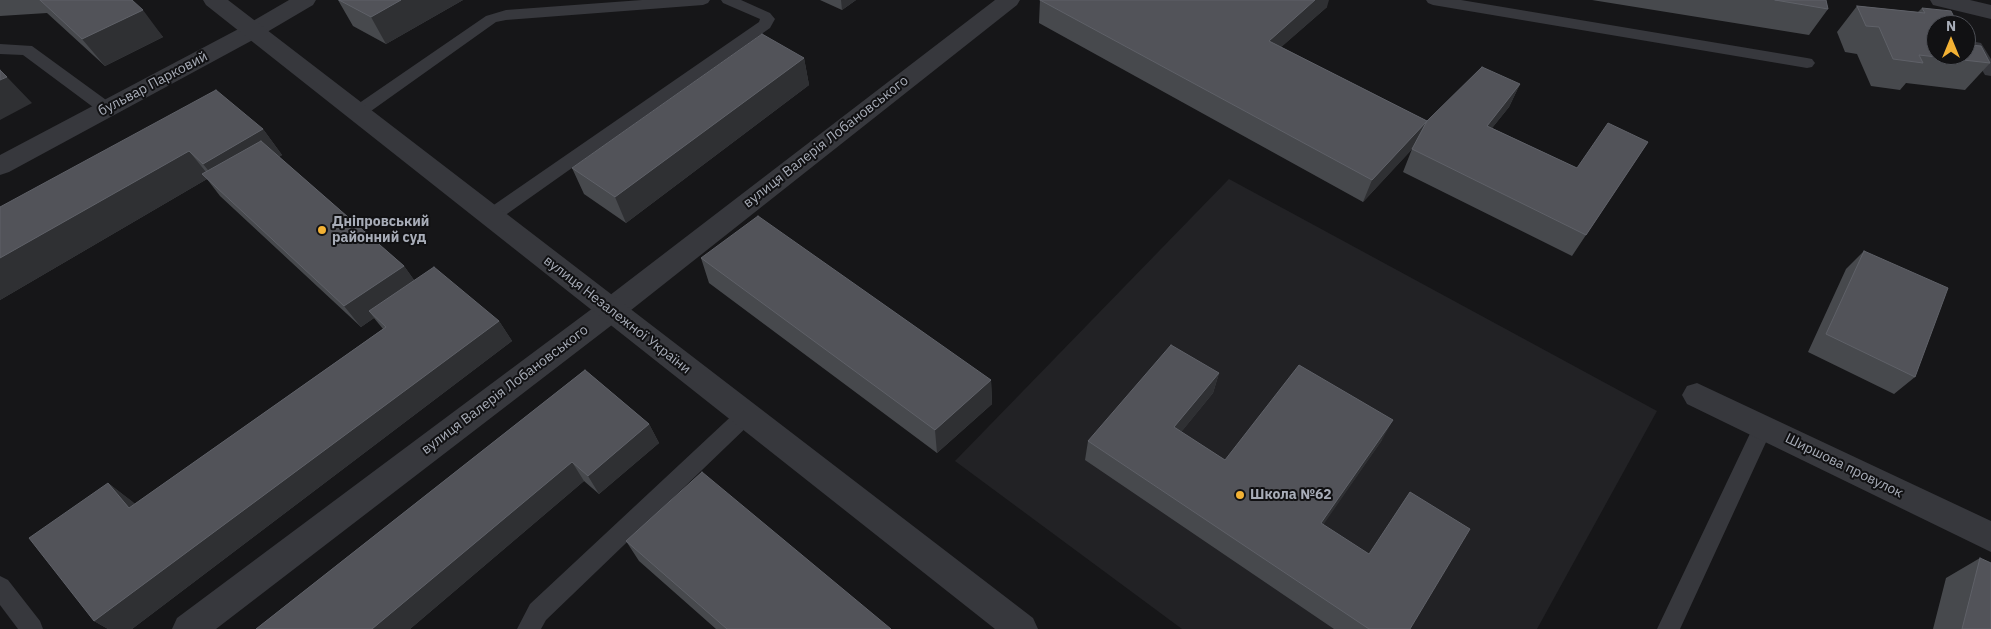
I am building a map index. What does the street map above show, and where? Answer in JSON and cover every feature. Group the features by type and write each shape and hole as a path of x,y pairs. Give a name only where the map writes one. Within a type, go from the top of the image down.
{"street":[{"name":"вулиця Незалежної України","path":"214,0 1021,629"},
{"name":"бульвар Парковий","path":"0,166 254,30 305,0"},
{"name":"вулиця Валерія Лобановського","path":"189,629 611,310 1009,0"},
{"path":"1941,0 1991,12"},
{"name":"Ширшова провулок","path":"1697,395 1991,537"}],"lane":[{"path":"358,112 491,19 506,15 704,0"},
{"path":"491,216 765,25 768,19 728,0"},
{"path":"1433,0 1807,63"},
{"path":"1976,47 1991,71"},
{"path":"0,49 26,50 107,108"},
{"path":"0,63 26,50"},
{"path":"528,629 538,612 746,415"},
{"path":"1668,629 1763,427"},
{"path":"0,587 32,629"}],"shaded area":[{"path":"1229,179 1657,411 1537,629 1182,629 955,461"}],"building":[{"path":"40,0 132,0 143,10 82,39"},
{"path":"339,0 401,0 371,17"},
{"path":"1040,0 1315,0 1269,41 1427,121 1372,180"},
{"path":"1775,0 1826,0 1828,9"},
{"path":"1857,6 1925,13 1922,8 1951,11 1953,15 1926,15 1926,56 1919,55 1923,63 1893,59 1879,27 1866,26"},
{"path":"762,34 804,58 615,197 572,168"},
{"path":"1976,46 1981,46 1990,63 1976,61"},
{"path":"1482,67 1520,84 1487,126 1577,168 1608,123 1648,142 1586,235 1412,149 1427,121"},
{"path":"0,70 7,77 0,80"},
{"path":"216,90 263,129 203,164 189,151 0,258 0,207"},
{"path":"261,141 404,266 344,306 202,174"},
{"path":"758,216 991,380 935,430 701,258"},
{"path":"1864,251 1948,288 1915,377 1826,334"},
{"path":"434,267 499,321 94,621 29,538 108,483 129,508 386,327 369,311"},
{"name":"Школа №62","path":"1171,345 1219,373 1174,427 1225,460 1299,365 1393,420 1321,523 1369,554 1410,492 1470,529 1410,629 1369,629 1088,441"},
{"path":"585,370 649,424 588,476 572,462 372,629 256,629"},
{"path":"702,472 891,629 727,629 626,541"},
{"path":"1980,558 1991,563 1991,629 1962,629"}],"place":[{"name":"Дніпровський районний суд","path":"322,230"},
{"name":"Школа №62","path":"1240,495"}]}
